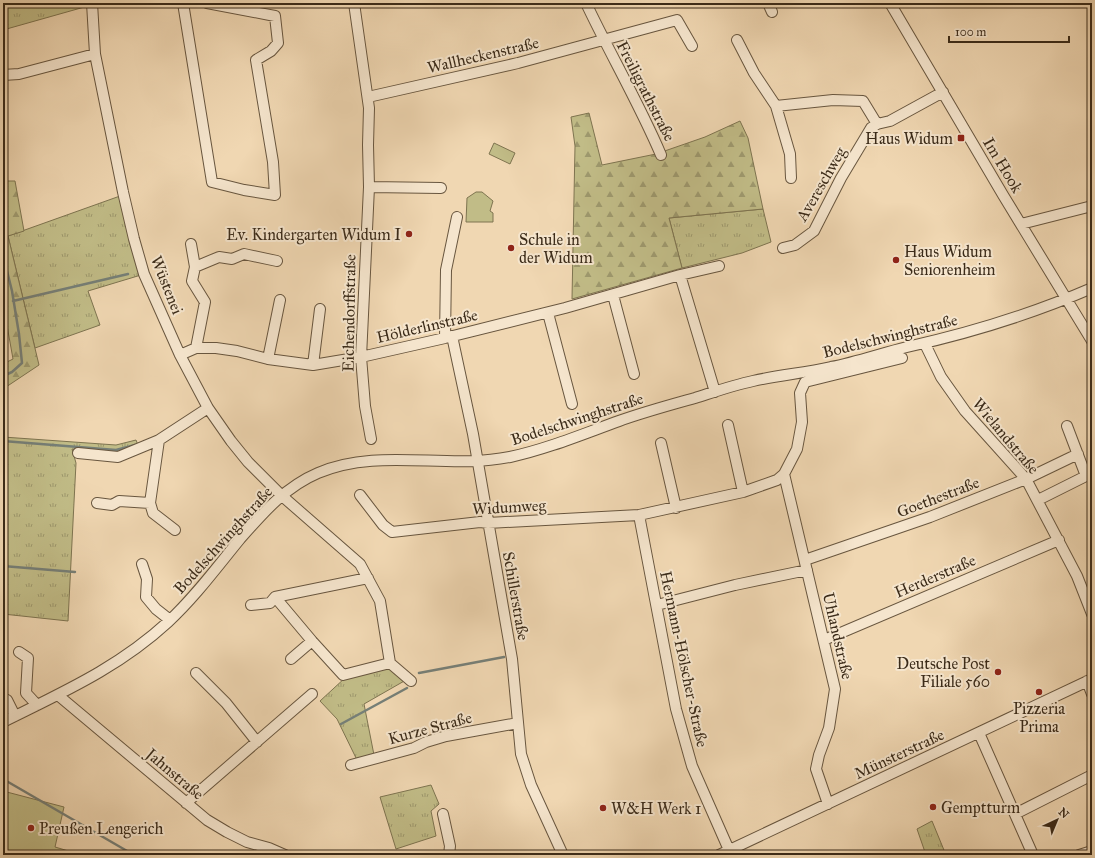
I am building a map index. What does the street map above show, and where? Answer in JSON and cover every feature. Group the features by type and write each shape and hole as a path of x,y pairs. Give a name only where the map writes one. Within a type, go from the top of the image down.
{"street":[{"name":"Wüstenei","path":"92,3 95,54 134,239 144,274 180,355 208,408 230,440 248,462 281,495 360,564 380,601 390,663"},
{"path":"183,3 212,182 244,190 276,195 273,162 256,60 271,51 278,43 275,16 207,3"},
{"name":"Eichendorffstraße","path":"354,3 369,108 369,187 361,357 365,406 371,439"},
{"name":"Freiligrathstraße","path":"586,3 648,124 661,155"},
{"name":"Im Hook","path":"890,3 1092,341"},
{"name":"Freiligrathstraße","path":"604,40 677,20 692,46"},
{"name":"Wallheckenstraße","path":"368,97 518,63 604,40"},
{"name":"Avereschweg","path":"737,40 754,73 776,106 790,154 791,178"},
{"path":"3,75 19,74 95,54"},
{"path":"776,106 833,100 863,101 877,124 890,121 943,92"},
{"name":"Avereschweg","path":"783,248 795,245 814,231 841,178 871,128 877,124"},
{"path":"369,187 441,188"},
{"path":"1021,224 1092,206"},
{"name":"Schillerstraße","path":"457,217 446,270 448,337 477,461 512,659 522,754 529,779 563,855"},
{"path":"191,244 195,267 192,281 205,302 196,348"},
{"path":"195,267 219,257 232,259 244,254 277,261"},
{"name":"Hölderlinstraße","path":"180,355 196,348 216,348 237,351 268,359 313,364 361,357 548,312 680,275 719,266"},
{"path":"680,275 715,392"},
{"name":"Bodelschwinghstraße","path":"3,722 59,696 100,673 134,651 170,620 190,600 260,516 281,495 296,484 321,472 354,463 375,460 477,461 510,457 534,451 634,416 753,381 830,368 907,347 926,344 1015,318 1092,288"},
{"path":"613,295 634,374"},
{"path":"268,359 280,300"},
{"path":"313,364 320,309"},
{"path":"548,312 572,404"},
{"name":"Wielandstraße","path":"926,344 941,377 965,411 1026,479 1059,540 1083,590 1092,614"},
{"path":"784,474 797,449 802,422 800,393 805,382 902,358"},
{"path":"78,453 118,457 159,440 208,408"},
{"path":"728,425 743,492"},
{"path":"1038,500 1086,476 1067,426"},
{"path":"159,440 150,503 153,513 175,530"},
{"path":"661,443 676,508"},
{"name":"Goethestraße","path":"657,605 806,565 1026,479 1078,454"},
{"name":"Widumweg","path":"360,495 383,525 392,532 480,522 488,523 639,515 743,492 777,480 784,474"},
{"name":"Uhlandstraße","path":"784,474 835,690 829,728 819,755 816,769 828,804"},
{"path":"97,503 112,505 119,500 150,503"},
{"name":"Hermann-Hölscher-Straße","path":"639,515 676,709 692,766 729,850"},
{"name":"Herderstraße","path":"824,640 1059,540"},
{"path":"142,564 147,580 146,597 156,609 170,620"},
{"path":"251,605 270,603 275,597 368,578"},
{"path":"275,597 312,641 344,675 390,663 411,681"},
{"path":"291,659 312,641"},
{"path":"19,652 28,658 26,693 37,705"},
{"path":"196,673 226,703 257,742"},
{"path":"1089,680 1092,694"},
{"name":"Münsterstraße","path":"719,855 1089,680"},
{"path":"186,803 312,694"},
{"name":"Jahnstraße","path":"59,696 207,820 248,842 269,848 285,855"},
{"path":"3,698 7,700 15,716"},
{"name":"Kurze Straße","path":"350,765 414,748 426,742 446,736 518,723"},
{"path":"979,733 1033,855"},
{"path":"1015,814 1092,776"},
{"path":"443,814 450,846 449,855"},
{"path":"1080,855 1092,851"}],"green space":[{"path":"3,3 88,3 88,6 3,30"},
{"path":"589,113 602,165 656,154 705,137 740,121 748,138 763,209 669,218 682,268 572,299 575,146 571,117"},
{"path":"494,143 515,153 510,164 489,154"},
{"path":"3,181 15,181 24,231 8,236 39,365 3,389 3,364 13,359 3,303"},
{"path":"476,192 482,192 493,201 490,211 493,213 493,222 466,222 467,198"},
{"path":"120,196 141,275 88,291 100,325 35,348 8,236"},
{"path":"763,209 771,242 742,253 682,268 669,218"},
{"path":"3,437 116,445 136,440 138,445 118,453 72,449 76,463 68,621 3,614"},
{"path":"389,665 406,680 364,704 374,755 357,760 337,719 320,701 346,677"},
{"path":"431,785 439,804 431,811 436,836 396,849 380,797"},
{"name":"Preußen Lengerich","path":"3,791 64,807 55,847 82,855 3,855"},
{"path":"932,821 946,855 926,855 917,829"}],"waterway":[{"path":"3,255 12,291 22,363 12,372 3,376"},
{"path":"13,301 128,274"},
{"path":"3,441 116,450 135,445"},
{"path":"3,566 75,572"},
{"path":"419,673 504,657"},
{"path":"341,724 407,688"},
{"path":"3,779 134,855"}],"place":[{"name":"Haus Widum","path":"961,138"},
{"name":"Ev. Kindergarten Widum I","path":"409,234"},
{"name":"Schule in der Widum","path":"511,248"},
{"name":"Haus Widum Seniorenheim","path":"896,260"},
{"name":"Deutsche Post Filiale 560","path":"998,672"},
{"name":"Pizzeria Prima","path":"1039,692"},
{"name":"Gemptturm","path":"933,807"},
{"name":"W&H Werk 1","path":"603,808"},
{"name":"Preußen Lengerich","path":"31,828"}]}
